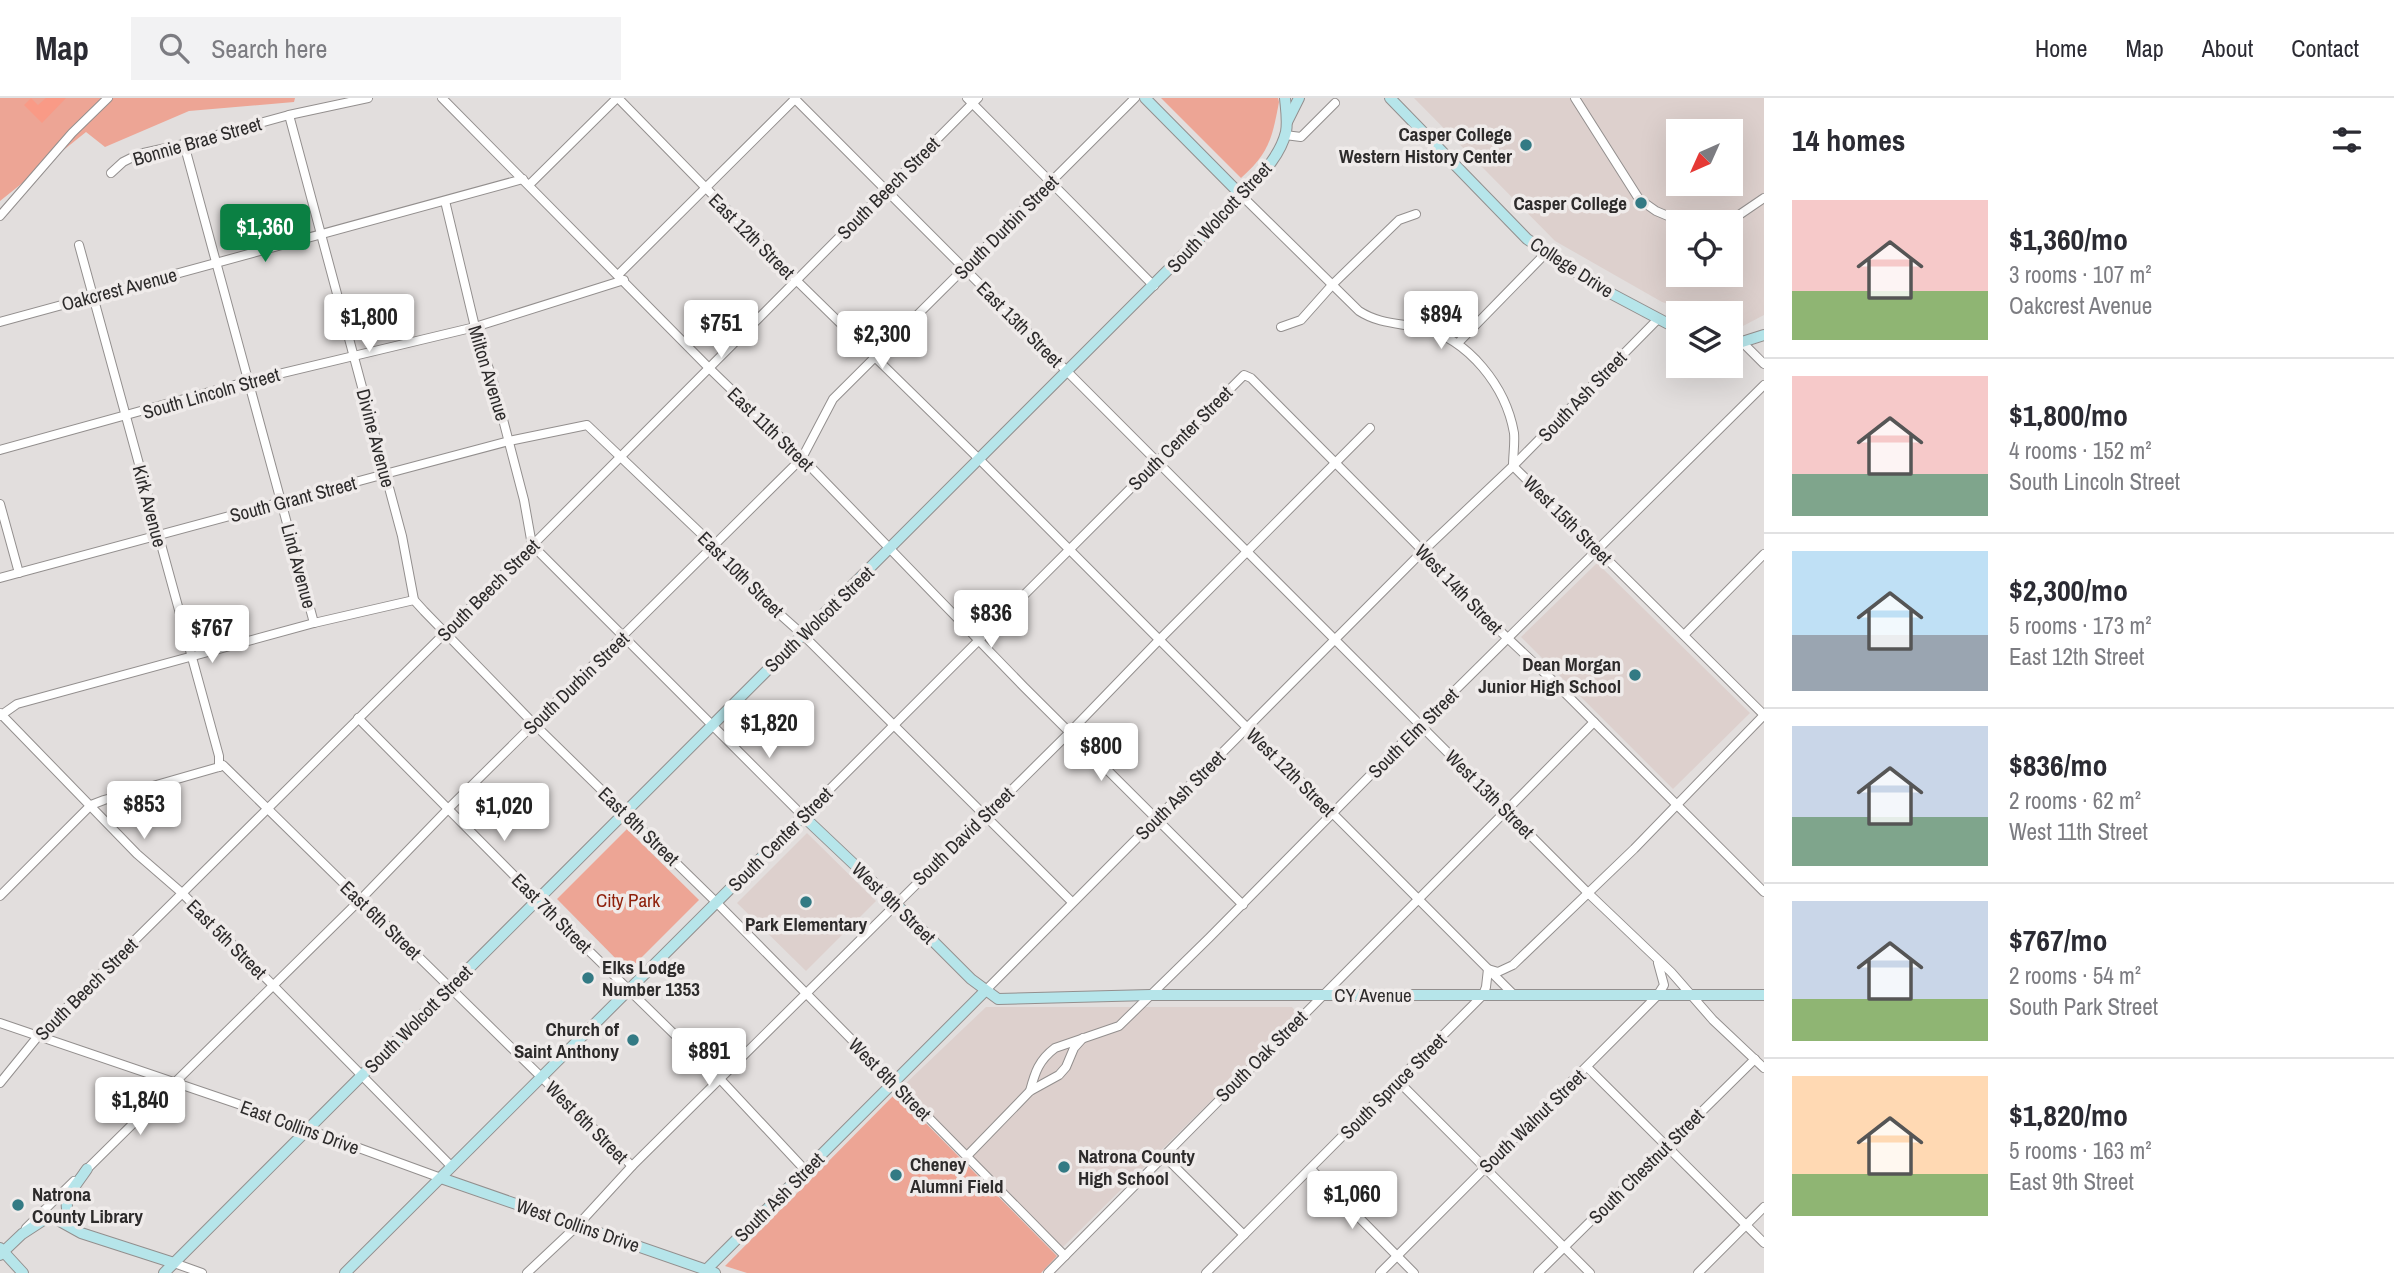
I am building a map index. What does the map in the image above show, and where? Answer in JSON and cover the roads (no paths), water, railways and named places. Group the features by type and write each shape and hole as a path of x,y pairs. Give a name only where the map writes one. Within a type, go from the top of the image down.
{"main road":[{"path":"1145,98 1242,196"},
{"name":"South Wolcott Street","path":"164,1273 803,634 890,551 978,458 1242,196 1270,165 1285,130 1285,98"},
{"path":"1285,130 1299,98"},
{"path":"1384,98 1405,113"},
{"name":"College Drive","path":"1390,98 1527,239 1595,285 1666,322"},
{"path":"1743,340 1764,335"},
{"name":"South Center Street","path":"345,1273 803,816"},
{"name":"West 9th Street","path":"803,816 985,991"},
{"name":"CY Avenue","path":"985,991 998,999 1150,995 1764,995"},
{"name":"South Ash Street","path":"708,1272 985,991"},
{"path":"81,1233 68,1217 65,1208 87,1169"},
{"name":"West Collins Drive","path":"441,1178 708,1272"},
{"path":"22,1234 40,1222 51,1218 58,1219 81,1233 174,1263"},
{"name":"South Durbin Street","path":"1,1252 22,1234"},
{"path":"1,1252 23,1273"}],"street":[{"path":"0,216 72,133 108,98"},
{"name":"Bonnie Brae Street","path":"111,173 123,162 139,154 184,145 289,115 368,98"},
{"name":"East 11th Street","path":"442,98 1243,905"},
{"path":"526,182 617,98"},
{"name":"East 12th Street","path":"617,98 1068,550"},
{"name":"South Lincoln Street","path":"0,450 249,381 475,327 621,278 705,188 795,98"},
{"name":"East 13th Street","path":"795,98 1157,461"},
{"name":"South Durbin Street","path":"22,1234 802,458 833,400 1135,98"},
{"path":"1575,98 1639,199 1666,215"},
{"path":"972,100 1154,286"},
{"name":"South Beech Street","path":"0,1083 39,1035 445,634 972,100"},
{"path":"1285,130 1301,137 1335,103"},
{"name":"Divine Avenue","path":"289,115 402,536 414,600"},
{"name":"Lind Avenue","path":"184,145 314,623"},
{"name":"Oakcrest Avenue","path":"0,322 321,234 526,182"},
{"name":"West 15th Street","path":"1242,196 1359,311 1375,320 1422,328 1458,343 1499,391 1514,434 1513,466 1764,715"},
{"path":"1743,212 1764,198"},
{"name":"Milton Avenue","path":"445,201 475,327 524,500 532,545"},
{"path":"1282,327 1301,320 1333,284 1399,220 1416,215"},
{"name":"Kirk Avenue","path":"79,246 219,756 219,766"},
{"path":"1458,343 1546,253"},
{"name":"South Ash Street","path":"985,991 1423,551 1513,466 1658,318"},
{"path":"1743,348 1764,364"},
{"name":"South Center Street","path":"803,816 1244,375"},
{"name":"West 14th Street","path":"1244,375 1251,378 1423,551 1507,640 1594,722 1763,891"},
{"name":"South Elm Street","path":"1030,1091 1036,1068 1049,1052 1119,1026 1764,384"},
{"name":"South Grant Street","path":"0,578 509,441 587,425"},
{"name":"East 10th Street","path":"587,425 713,545 755,592 803,634 1072,902"},
{"name":"South David Street","path":"527,1273 577,1226 632,1166 807,996 895,903 1070,732 1370,428"},
{"name":"West 13th Street","path":"1157,461 1764,1069"},
{"path":"0,505 19,573"},
{"path":"532,545 803,816"},
{"name":"West 12th Street","path":"1068,550 1514,995"},
{"path":"1684,635 1764,554"},
{"path":"1,714 17,704 191,655 414,600"},
{"name":"East 8th Street","path":"414,600 534,724 716,902"},
{"name":"East 5th Street","path":"1,714 137,854 181,893 452,1167"},
{"path":"1483,995 1488,969 1498,972 1513,965 1764,715"},
{"name":"East 7th Street","path":"358,718 720,1079 806,1171"},
{"name":"South Oak Street","path":"1048,1273 1594,722"},
{"name":"East 6th Street","path":"219,766 223,765 542,1077"},
{"path":"1,892 92,805 219,766"},
{"name":"West 8th Street","path":"716,902 1065,1256"},
{"path":"1657,960 1664,985 1657,996"},
{"path":"1513,965 1507,984 1514,995"},
{"name":"South Spruce Street","path":"1206,1273 1483,995"},
{"name":"South Walnut Street","path":"1380,1273 1657,996"},
{"name":"East Collins Drive","path":"0,1023 244,1106 441,1178"},
{"name":"South Elm Street","path":"967,1156 1030,1091 1059,1075 1070,1062 1074,1048 1083,1038"},
{"name":"South Chestnut Street","path":"1538,1273 1755,1059"},
{"path":"1587,1067 1764,1243"},
{"name":"West 6th Street","path":"542,1077 632,1166"},
{"path":"1398,1081 1590,1273"},
{"path":"1163,1155 1244,1235"},
{"path":"1311,1169 1414,1273"},
{"path":"1698,1273 1764,1208"},
{"path":"174,1263 202,1273"}],"place":[{"name":"Casper College Western History Center","path":"1526,145"},
{"name":"Casper College","path":"1641,203"},
{"name":"Dean Morgan Junior High School","path":"1635,675"},
{"name":"Park Elementary","path":"806,902"},
{"name":"Elks Lodge Number 1353","path":"588,978"},
{"name":"Church of Saint Anthony","path":"633,1040"},
{"name":"Natrona County High School","path":"1064,1167"},
{"name":"Cheney Alumni Field","path":"896,1175"},
{"name":"Natrona County Library","path":"18,1205"}],"park label":[{"name":"City Park","path":"628,900"}]}
